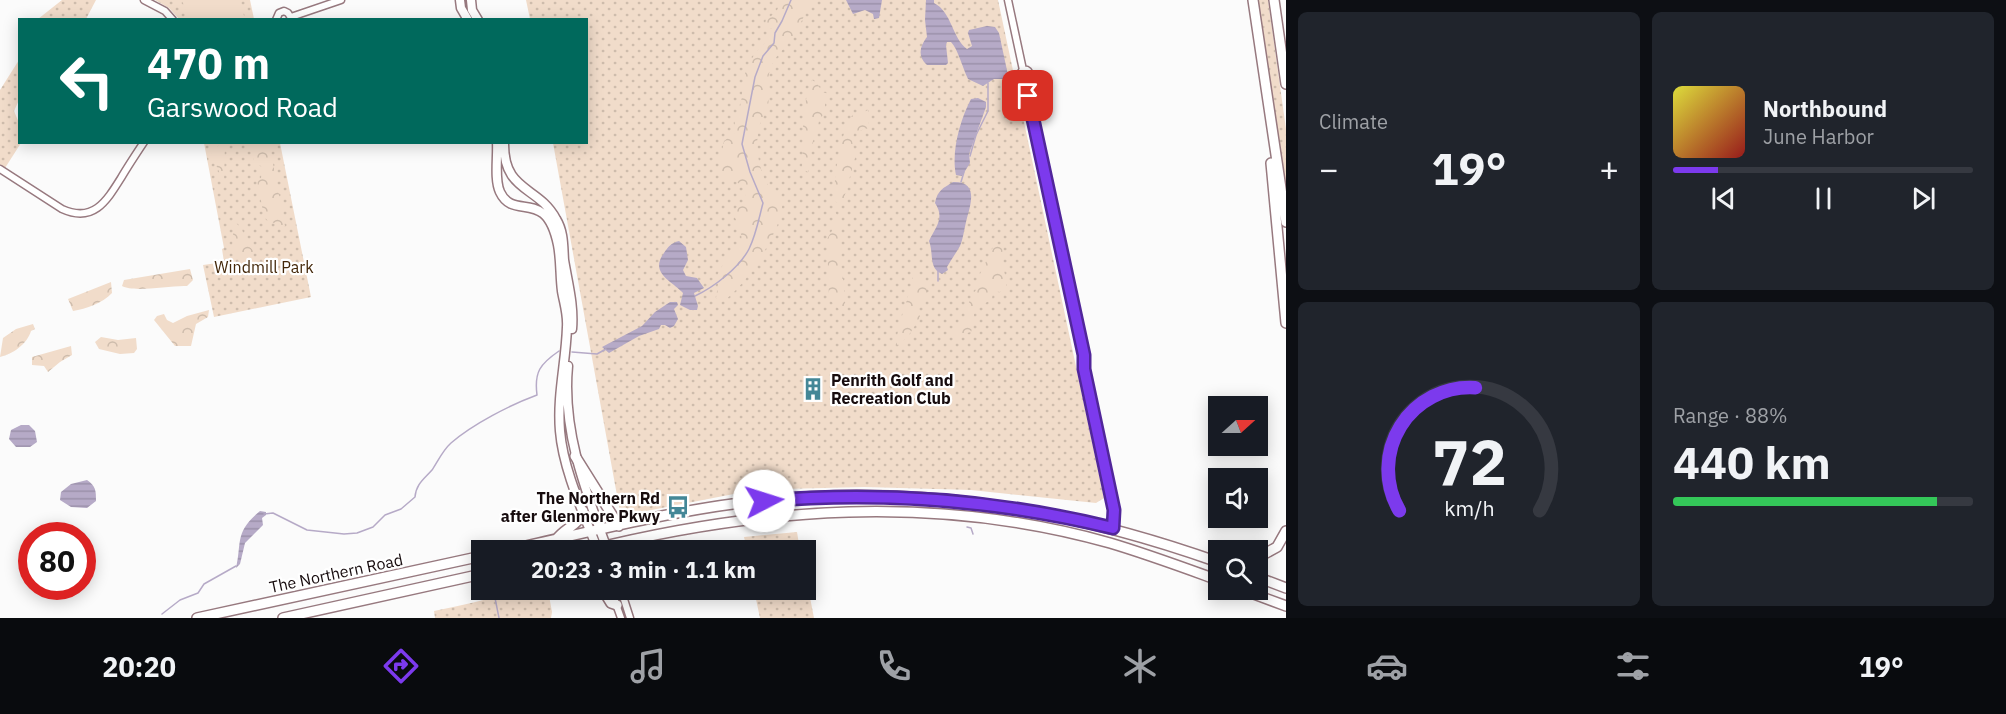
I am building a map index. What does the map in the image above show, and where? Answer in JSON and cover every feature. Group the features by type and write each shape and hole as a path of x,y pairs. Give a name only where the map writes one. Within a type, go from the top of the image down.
{"highway":[{"path":"1253,0 1286,222"},
{"path":"1274,0 1286,84"},
{"path":"1273,137 1270,151 1286,323"},
{"path":"575,456 619,526"},
{"path":"556,540 664,516 739,503 789,498 871,496 938,499 1003,506 1067,517 1113,528 1208,559"},
{"path":"556,540 561,532 580,520 583,511"},
{"path":"637,540 705,525 795,514 869,511 962,516 1036,527 1110,543 1208,577"},
{"path":"1268,552 1277,547 1286,531"},
{"name":"The Northern Road","path":"197,618 471,558"},
{"name":"The Northern Road","path":"283,618 471,576"},
{"path":"1268,581 1286,588"},
{"path":"609,600 617,605"},
{"path":"1267,600 1284,607"}],"main road":[{"path":"460,0 461,8 467,18"},
{"path":"471,0 472,10 477,18"},
{"path":"497,144 498,185 502,195 514,205 542,212 552,224 558,248 568,344"},
{"path":"504,144 505,161 511,175 520,186 549,209 560,228 573,306 560,390 560,430 569,471 583,511 595,531"},
{"path":"566,360 567,396 575,456 597,540"}],"street":[{"path":"144,0 167,12 172,18"},
{"path":"277,18 281,12 286,12 291,18 341,0"},
{"path":"1008,0 1023,70 1020,75 1025,79 1030,113 1084,355 1084,369 1114,510 1113,528"},
{"path":"0,169 62,209 72,213 83,213 98,208 105,202 143,144"},
{"path":"615,600 621,618"},
{"path":"624,600 630,618"}],"green space":[{"path":"62,0 96,0 87,18 39,18"},
{"path":"155,0 250,0 254,18 178,18 169,8"},
{"path":"238,0 245,18 190,18 182,1"},
{"path":"526,0 998,0 1104,498 1096,503 971,490 864,487 783,489 739,493 636,513 620,512 553,144 588,144 588,18 530,18"},
{"path":"778,0 812,0 793,37 772,65 768,80 768,107 758,131 760,164 768,185 781,199 781,214 777,227 750,273 721,302 716,298 719,277 717,277 726,261 740,245 740,229 734,216 736,208 746,199 741,185 735,181 721,181 720,162 724,141 736,132 734,118 741,104 745,74 755,54 770,36 772,28 768,29 765,24 766,19 774,14 779,4"},
{"path":"1258,0 1268,0 1286,129 1286,198"},
{"path":"18,62 18,102 14,111 18,121 18,144 20,144 5,168 0,165 0,90"},
{"path":"812,80 817,83 822,92 829,94 829,97 825,102 825,113 819,119 808,172 802,169 803,124"},
{"path":"868,110 869,128 854,132 852,140 855,158 843,202 839,204 833,200 838,156 844,134 853,114 860,114"},
{"name":"Windmill Park","path":"204,144 280,144 311,297 214,317 203,265 224,262 222,249 224,248"},
{"path":"210,144 214,144 215,149 220,144 225,144 224,183 210,151"},
{"path":"250,144 269,144 285,226 283,227 267,220 264,216 257,181 261,178 262,167 254,161"},
{"path":"834,210 841,222 838,245 841,249 839,263 842,269 846,312 844,314 829,299 827,239 833,229"},
{"path":"234,221 242,229 246,243 253,250 251,260 246,260 232,251"},
{"path":"994,245 1004,245 1002,262 1006,287 1000,292 993,291 992,299 979,307 974,314 971,332 952,335 954,330 964,322 972,295 979,286 979,276"},
{"path":"190,269 193,280 187,286 135,289 122,286 124,280"},
{"path":"917,273 926,282 927,294 918,308 920,317 907,337 896,346 913,276"},
{"path":"111,282 112,293 108,297 94,305 73,311 68,299"},
{"path":"209,310 208,317 196,324 191,346 175,346 154,320 157,316 164,314 167,320 173,323 187,316"},
{"path":"33,324 35,329 31,331 23,344 10,354 0,357 3,338 16,329"},
{"path":"101,337 118,340 136,338 137,349 134,353 120,354 99,349 95,342"},
{"path":"71,346 72,355 48,372 44,366 32,365 32,357"},
{"path":"797,532 798,540 745,540 744,537"},
{"path":"483,600 550,600 552,612 551,618 435,618 434,611"},
{"path":"756,600 810,600 814,618 760,618"}],"shaded area":[{"path":"846,0 882,0 879,18 874,19 873,14 865,10 853,14"},
{"path":"926,0 934,0 934,3 945,12 958,38 967,49 972,46 969,30 987,26 995,27 999,33 1008,75 1004,79 994,79 983,86 968,79 951,42 947,42 946,45 948,63 946,65 927,65 922,58 921,51 927,37"},
{"path":"978,98 986,102 986,107 969,154 970,163 962,176 956,175 955,156 960,126 971,99"},
{"path":"953,182 967,186 970,190 971,202 960,246 947,267 948,270 942,274 933,264 929,241 939,218 935,203 937,196 943,188"},
{"path":"679,241 686,247 688,260 683,270 686,276 697,278 704,288 694,293 697,310 690,310 680,305 683,293 664,276 659,266 667,249"},
{"path":"670,302 677,302 678,305 674,309 678,319 674,326 670,328 661,325 659,329 639,336 609,353 602,347 642,326 655,312"},
{"path":"21,425 29,425 35,431 37,442 30,447 16,447 9,439 11,430"},
{"path":"87,480 95,489 96,501 87,508 71,507 60,500 61,492 71,484"},
{"path":"260,511 266,512 262,518 263,525 245,543 240,564 236,568 240,538 246,525"}],"waterway":[{"path":"695,296 710,288 733,270 745,256 755,232 763,203 750,172 742,144 755,77 763,56 774,43 775,33 791,0"},
{"path":"970,156 976,135 988,111 988,83"},
{"path":"961,182 964,172"},
{"path":"938,271 938,281"},
{"path":"572,352 597,354 606,349"},
{"path":"264,514 273,513 307,530 344,534 357,533 373,527 385,515 401,509 415,497 419,485 451,443 492,416 537,395 536,380 540,369 559,351"},
{"path":"967,527 971,528 973,534"},
{"path":"162,614 180,600 198,593 204,584 236,566"},
{"path":"495,600 499,618"}],"place":[{"name":"Penrith Golf and Recreation Club","path":"813,389"},
{"name":"The Northern Rd after Glenmore Pkwy","path":"678,507"}],"route":[{"path":"764,501 838,496 938,499 1027,509 1113,528 1114,510 1084,369 1084,355 1028,96"}]}
